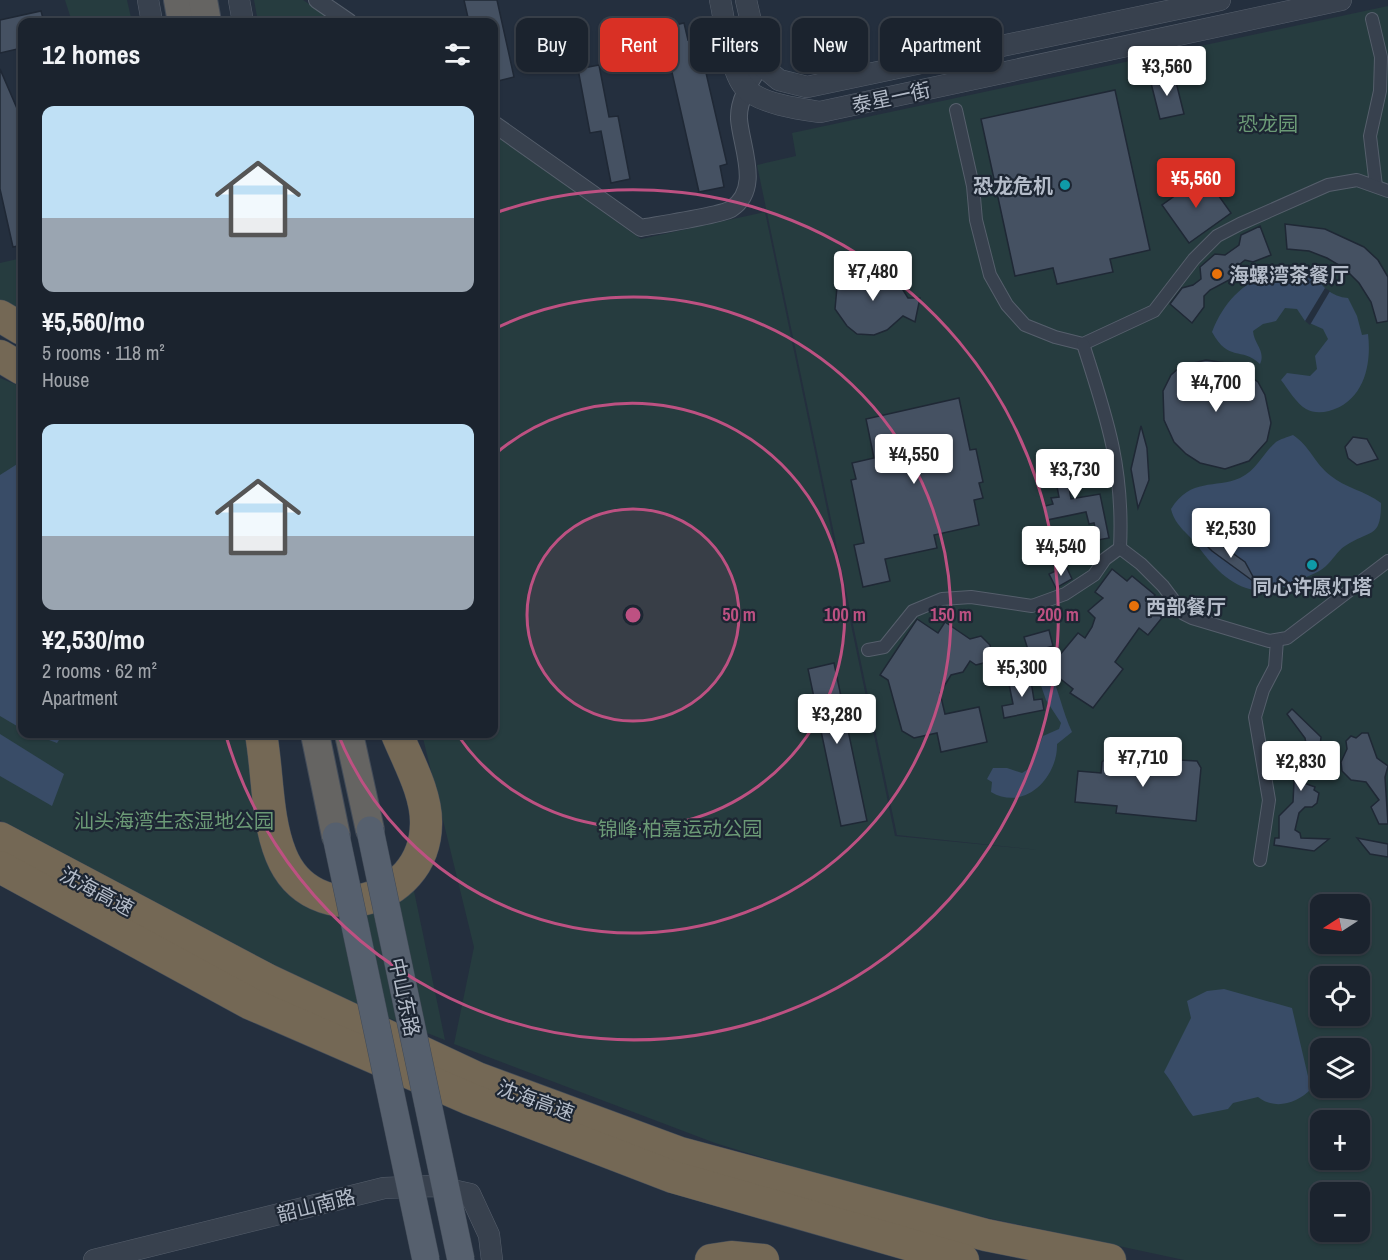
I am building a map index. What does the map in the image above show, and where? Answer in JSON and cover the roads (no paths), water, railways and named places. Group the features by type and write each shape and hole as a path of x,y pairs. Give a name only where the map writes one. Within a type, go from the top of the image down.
{"highway":[{"path":"178,0 181,18"},
{"path":"203,0 206,18"},
{"path":"0,316 18,326"},
{"path":"0,351 18,358"},
{"path":"0,356 18,367"},
{"path":"262,738 272,817 281,855 296,880 321,896 339,902 376,897 395,887 414,870 423,848 426,823 422,798 400,738"},
{"name":"中山东路","path":"316,738 336,836"},
{"name":"中山东路","path":"350,738 370,830"},
{"name":"沈海高速","path":"0,838 268,980 477,1078 680,1153 986,1235 1110,1260"},
{"name":"沈海高速","path":"0,867 249,1003 470,1099 672,1177 963,1260"},
{"path":"0,873 90,915"},
{"path":"711,1260 731,1257 763,1260"}],"main road":[{"name":"中山东路","path":"370,830 461,1260"},
{"name":"中山东路","path":"336,836 426,1260"}],"street":[{"path":"148,0 151,18"},
{"path":"239,0 242,18"},
{"path":"317,0 343,18"},
{"path":"720,0 735,66 746,88"},
{"path":"746,0 750,18"},
{"name":"泰星一街","path":"769,72 779,80 807,87 1220,0"},
{"name":"泰星一街","path":"746,88 782,107 820,112 1341,0"},
{"path":"1372,19 1381,57 1380,91 1371,136 1382,188"},
{"path":"498,127 641,228 731,210 745,192 748,171 739,117 746,88 756,72"},
{"path":"956,110 973,186 976,220 990,275 1007,305 1025,325 1055,337 1083,344 1154,311 1185,268 1217,236 1328,185 1358,180 1382,188"},
{"path":"1083,344 1109,424 1119,472 1120,548 1163,586 1184,614 1201,623 1269,641 1287,639 1388,561"},
{"path":"868,650 884,647 913,611 942,599 971,597 1032,606 1065,594 1094,575 1106,559 1120,548"},
{"path":"1260,860 1269,800 1255,717 1263,690 1275,667 1277,640"},
{"path":"305,738 310,755 327,790"},
{"path":"362,738 370,830"},
{"name":"韶山南路","path":"94,1260 384,1188 434,1186 470,1194 489,1235 492,1260"}],"water":[{"path":"1272,272 1313,272 1327,290 1348,298 1357,316 1362,335 1368,334 1368,358 1363,381 1350,400 1341,406 1323,412 1309,410 1292,396 1281,380 1287,373 1310,376 1317,369 1315,356 1328,339 1323,329 1305,321 1297,309 1285,308 1276,321 1263,324 1253,331 1262,355 1260,364 1247,356 1224,348 1212,332 1222,312 1235,295 1251,282"},
{"path":"1293,435 1304,444 1320,466 1331,476 1381,503 1379,523 1373,532 1345,546 1326,566 1315,573 1271,590 1245,588 1222,574 1179,526 1171,509 1187,492 1195,488 1240,478 1256,466 1276,442"},
{"path":"18,464 18,727 0,716 0,475"},
{"path":"1054,647 1054,655 1048,668 1072,732 1057,744 1052,768 1037,788 1016,798 1004,797 991,792 992,782 987,779 993,768 1007,768 1022,773 1030,768 1043,736 1059,729 1061,723 1046,700 1030,654"},
{"path":"0,734 64,774 52,806 0,776"},
{"path":"44,738 60,738 57,743"},
{"path":"1224,989 1292,1008 1310,1090 1285,1104 1271,1103 1258,1097 1233,1103 1228,1109 1193,1116 1164,1072 1191,1018 1187,1001 1207,991"}],"place":[{"name":"恐龙危机","path":"1065,185"},
{"name":"海螺湾茶餐厅","path":"1217,274"},
{"name":"同心许愿灯塔","path":"1312,565"},
{"name":"西部餐厅","path":"1134,606"}],"park label":[{"name":"恐龙园","path":"1268,123"},
{"name":"汕头海湾生态湿地公园","path":"174,820"},
{"name":"锦峰·柏嘉运动公园","path":"680,828"}]}
